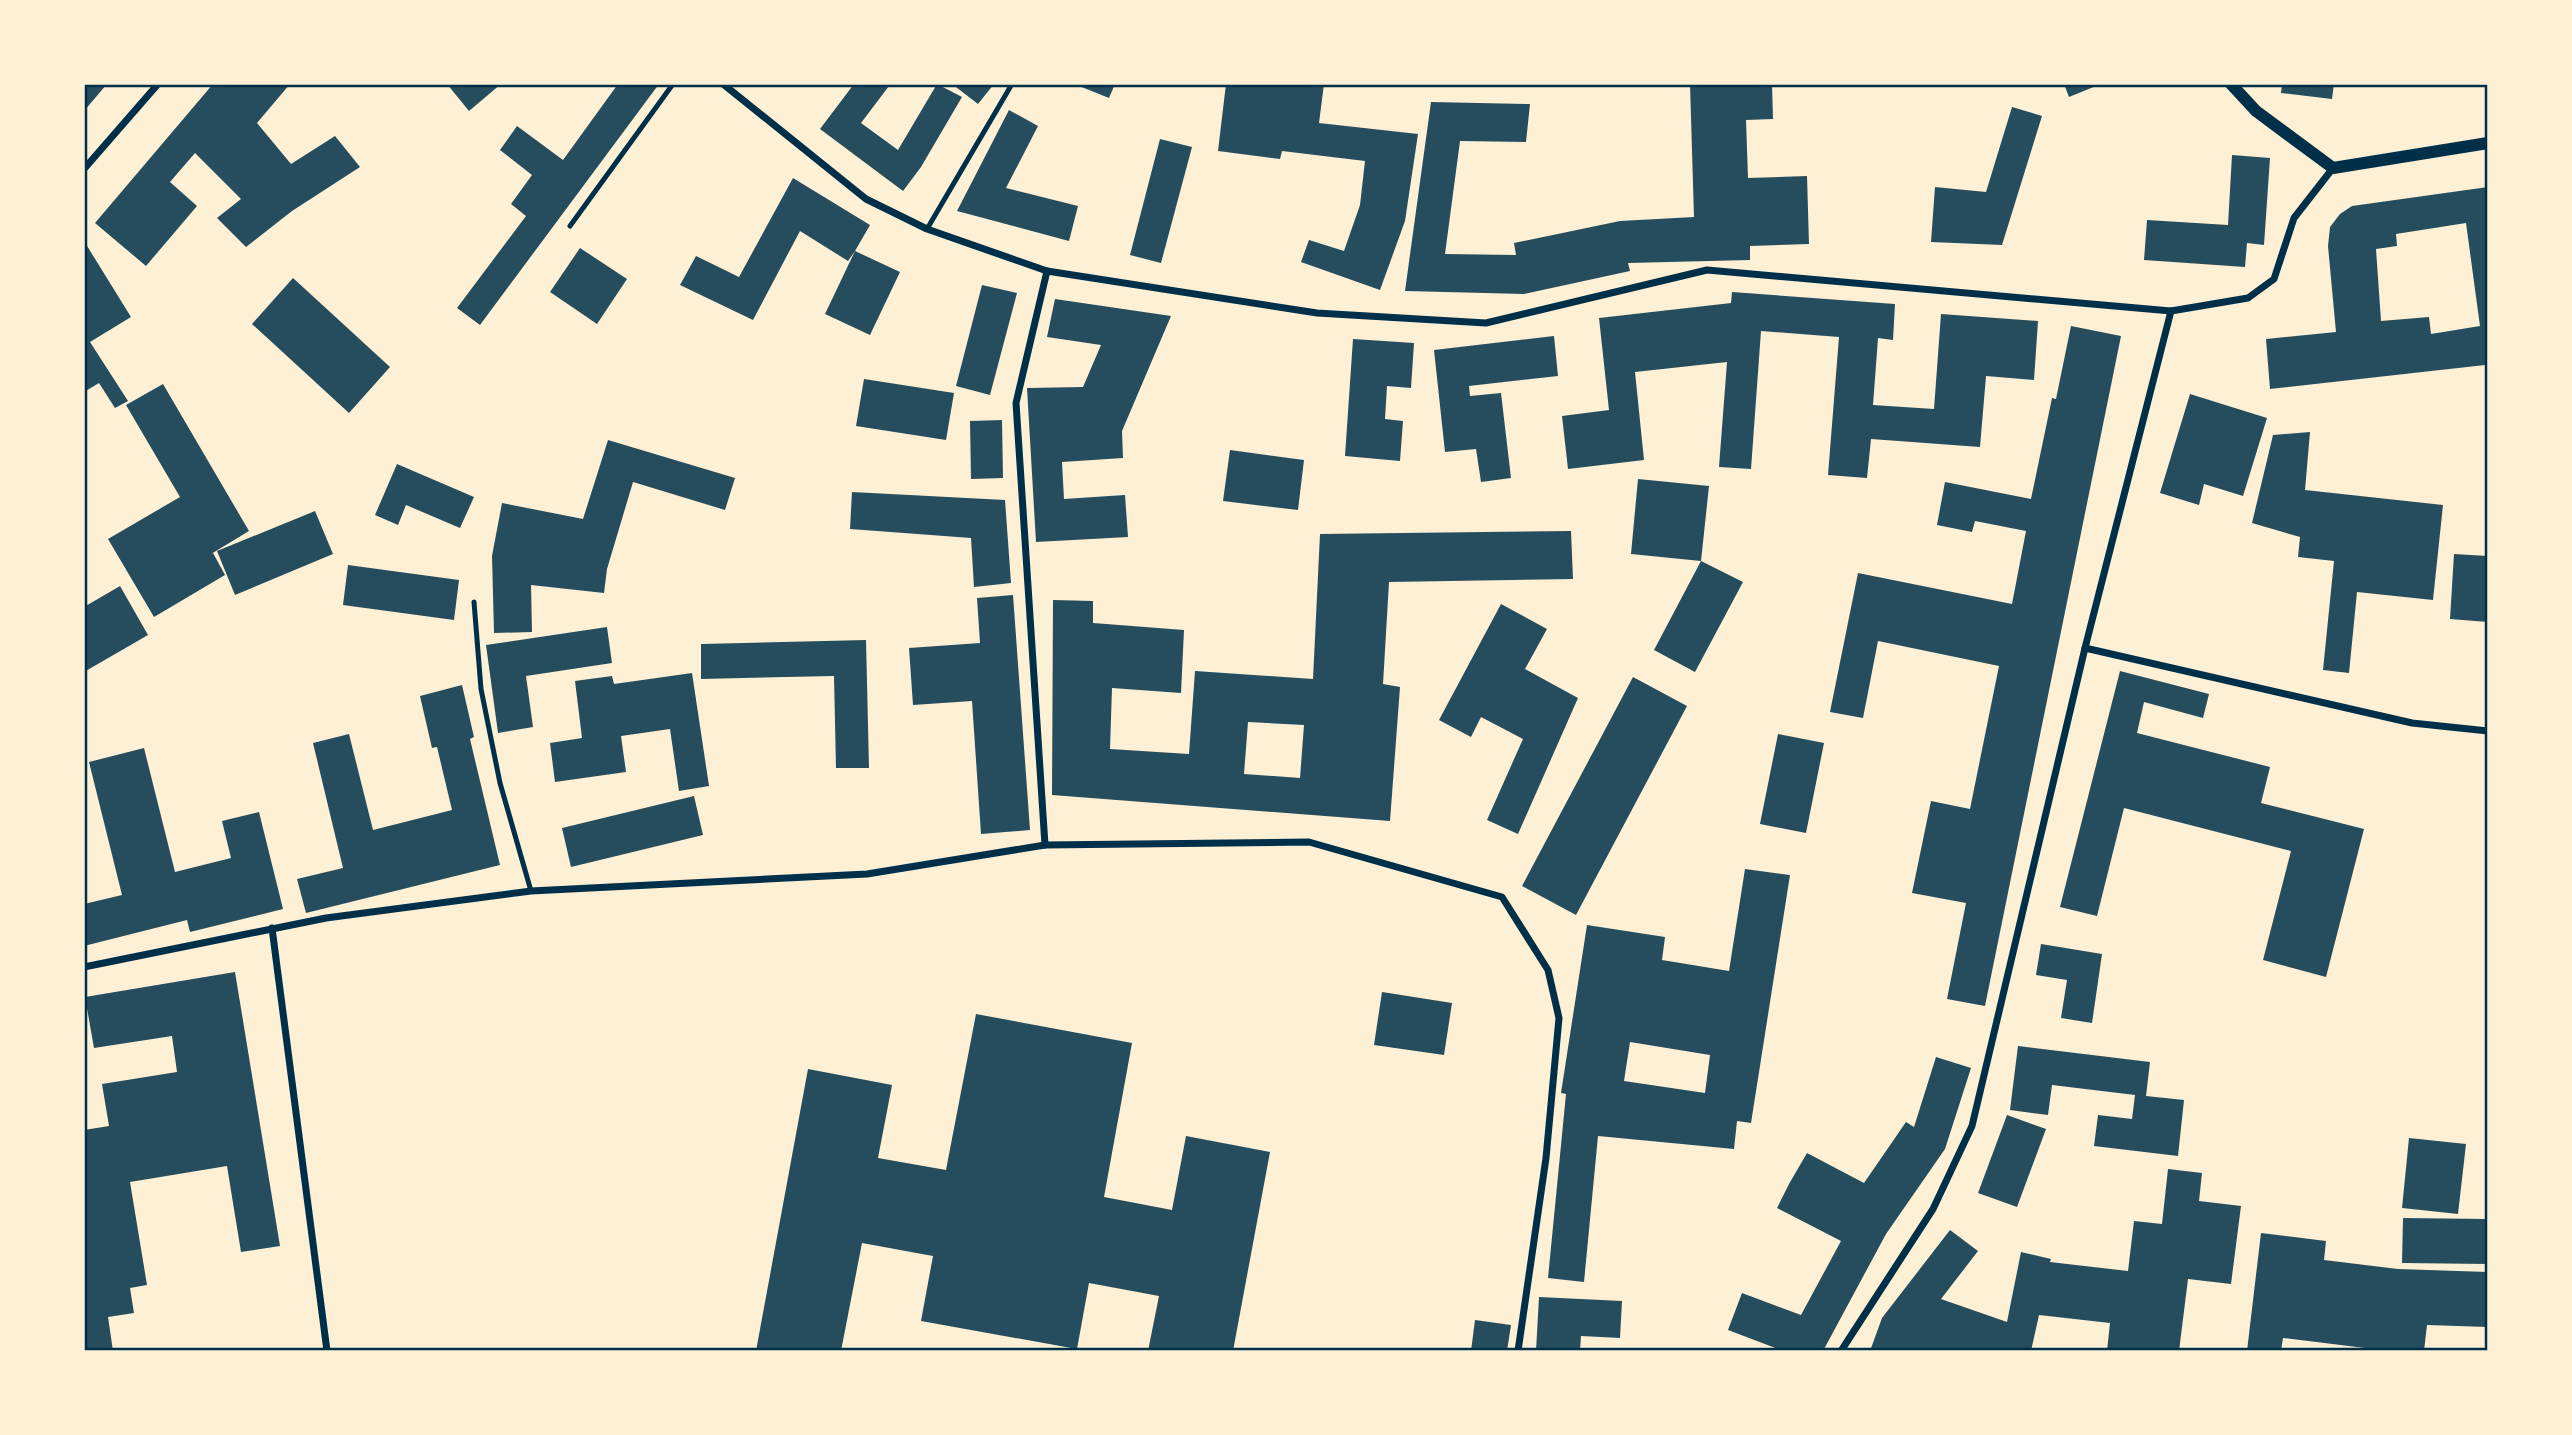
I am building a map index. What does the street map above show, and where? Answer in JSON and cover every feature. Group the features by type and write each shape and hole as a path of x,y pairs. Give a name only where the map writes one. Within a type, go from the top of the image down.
{"street":[{"path":"84,169 158,84"},
{"path":"723,84 866,200 927,229 1047,271 1317,313 1486,323 1707,270 2171,311 2248,298 2274,279 2294,218 2333,168 2488,143"},
{"path":"2231,84 2256,111 2333,168"},
{"path":"1045,845 1016,403 1047,271"},
{"path":"1841,1351 1933,1209 1972,1126 2085,648 2171,311"},
{"path":"2085,648 2412,723 2488,731"},
{"path":"84,967 326,918 531,891 867,874 1045,845 1309,842 1502,897 1548,970 1559,1018 1546,1158 1518,1351"},
{"path":"272,928 327,1351"}],"lane":[{"path":"570,226 673,84"},
{"path":"927,229 1012,84"},
{"path":"474,602 481,689 500,783 531,891"}],"building":[{"path":"84,84 107,84 84,111"},
{"path":"213,84 290,84 257,123 291,164 335,136 360,167 292,211 246,247 217,218 241,199 195,153 170,182 197,206 146,266 95,223"},
{"path":"447,84 501,84 469,111"},
{"path":"618,84 659,84 480,325 457,308 526,216 511,204 532,175 500,150 517,126 563,160"},
{"path":"854,84 889,86 861,123 898,150 937,84 962,97 921,167 903,191 820,129"},
{"path":"952,84 994,84 978,104"},
{"path":"1074,84 1115,84 1109,98"},
{"path":"1226,84 1324,84 1319,123 1418,134 1405,221 1380,290 1301,262 1309,240 1344,251 1360,205 1365,161 1282,151 1280,159 1218,151"},
{"path":"1690,84 1772,84 1773,119 1746,120 1748,178 1807,176 1809,244 1750,246 1750,260 1628,263 1630,271 1524,294 1405,291 1431,102 1530,104 1526,142 1460,141 1445,254 1516,255 1514,243 1620,221 1694,217"},
{"path":"2064,84 2101,84 2069,97"},
{"path":"2282,84 2334,84 2332,99 2281,93"},
{"path":"2012,107 2042,116 2002,245 1931,242 1935,187 1986,192"},
{"path":"1009,110 1038,126 1006,188 1078,206 1069,241 957,211"},
{"path":"1160,139 1192,147 1161,263 1130,255"},
{"path":"2232,155 2270,158 2264,245 2247,243 2245,267 2144,260 2147,220 2228,225"},
{"path":"793,178 870,225 848,261 800,231 753,320 680,285 696,256 739,277"},
{"path":"2488,187 2488,372 2485,365 2270,389 2266,339 2336,332 2328,246 2330,227 2340,214 2352,206","holes":["2466,223 2480,326 2431,334 2429,317 2381,321 2376,249 2397,246 2396,234"]},
{"path":"84,241 131,317 90,342 128,401 115,408 99,383 84,392"},
{"path":"580,248 627,279 597,324 550,292"},
{"path":"855,251 900,272 870,335 825,314"},
{"path":"293,278 390,367 349,413 252,324"},
{"path":"982,285 1017,293 990,395 956,386"},
{"path":"1732,292 1895,304 1893,340 1878,338 1873,405 1934,409 1941,314 2038,321 2034,380 1986,376 1980,447 1871,439 1867,478 1828,475 1839,337 1761,331 1751,469 1719,467 1727,362 1635,372 1644,460 1568,469 1562,416 1609,410 1599,318 1731,303"},
{"path":"1055,299 1171,316 1122,431 1123,458 1062,462 1064,499 1125,495 1128,537 1036,542 1027,388 1083,387 1101,345 1047,337"},
{"path":"2071,326 2121,336 1985,1006 1947,999 1966,903 1912,893 1931,801 1970,809 1999,666 1878,641 1863,718 1830,712 1858,573 2012,604 2026,531 1975,521 1972,532 1937,525 1945,482 2031,499 2052,398 2056,399"},
{"path":"1554,336 1558,376 1469,386 1470,396 1501,393 1511,478 1481,482 1476,449 1445,452 1434,350"},
{"path":"1353,339 1414,343 1411,388 1387,386 1385,419 1403,421 1400,461 1345,456"},
{"path":"864,379 954,393 946,440 856,426"},
{"path":"163,384 249,531 211,554 213,553 225,575 154,617 108,539 180,497 126,405"},
{"path":"2190,394 2267,418 2243,496 2204,484 2199,505 2160,493"},
{"path":"1002,420 1003,478 971,479 970,421"},
{"path":"2310,432 2305,490 2443,505 2433,600 2357,592 2349,673 2323,670 2334,561 2298,557 2300,537 2252,523 2273,435"},
{"path":"608,440 735,478 725,510 633,482 607,569 604,593 531,585 532,632 494,633 492,556 502,503 583,519"},
{"path":"1230,450 1304,460 1298,510 1223,501"},
{"path":"397,464 474,497 460,528 406,505 398,525 375,515"},
{"path":"1638,479 1709,486 1701,561 1631,554"},
{"path":"852,492 1005,500 1011,583 974,587 971,538 850,529"},
{"path":"315,511 333,554 235,595 217,551"},
{"path":"1571,531 1573,579 1389,582 1383,684 1400,687 1390,821 1052,795 1053,600 1093,601 1093,623 1184,630 1181,693 1112,688 1110,749 1189,754 1195,671 1313,679 1320,534","holes":["1248,722 1304,725 1300,778 1244,774"]},
{"path":"2454,554 2488,556 2488,622 2450,619"},
{"path":"1701,561 1743,582 1695,672 1654,650"},
{"path":"348,565 459,580 454,620 343,605"},
{"path":"120,586 148,635 84,672 84,607"},
{"path":"1013,595 1030,830 981,834 972,701 913,705 909,648 980,643 977,598"},
{"path":"1501,604 1547,629 1525,669 1578,698 1518,834 1487,820 1523,739 1481,717 1471,737 1439,720"},
{"path":"607,627 612,663 526,676 533,727 498,733 486,645"},
{"path":"866,640 869,768 836,768 834,676 701,679 701,644"},
{"path":"2120,671 2209,694 2203,718 2144,702 2137,733 2270,767 2261,803 2364,829 2326,977 2263,960 2291,851 2124,808 2097,916 2060,907"},
{"path":"692,673 709,786 679,791 670,729 621,736 626,772 555,782 550,743 582,738 575,681 612,676 614,684"},
{"path":"1633,677 1687,706 1576,915 1522,886"},
{"path":"462,685 474,737 470,739 500,865 306,913 297,879 343,868 313,743 349,734 373,830 452,810 437,747 432,748 420,696"},
{"path":"1778,734 1824,743 1806,833 1760,824"},
{"path":"144,748 175,872 231,858 222,821 259,812 283,909 190,932 187,920 84,946 84,904 122,895 89,762"},
{"path":"694,796 703,835 571,867 562,828"},
{"path":"1745,869 1790,875 1751,1123 1737,1121 1734,1149 1598,1136 1584,1282 1548,1278 1566,1094 1561,1093 1587,925 1665,937 1662,960 1729,971","holes":["1630,1042 1710,1055 1705,1093 1624,1081"]},
{"path":"2041,944 2102,954 2092,1023 2061,1018 2067,980 2036,975"},
{"path":"235,972 280,1246 241,1252 227,1166 130,1182 147,1285 130,1288 134,1313 108,1317 113,1351 84,1351 84,1130 109,1126 102,1084 177,1072 172,1036 94,1048 85,997"},
{"path":"1382,992 1452,1003 1444,1055 1374,1045"},
{"path":"976,1014 1132,1043 1104,1197 1172,1210 1186,1136 1270,1152 1233,1351 1148,1351 1159,1296 1089,1283 1077,1349 921,1321 933,1256 862,1243 841,1351 756,1351 808,1069 892,1085 878,1158 946,1170"},
{"path":"2018,1046 2150,1062 2146,1096 2184,1100 2178,1156 2094,1146 2098,1115 2132,1119 2135,1095 2052,1085 2048,1115 2010,1110"},
{"path":"1936,1057 1971,1068 1945,1149 1886,1234 1823,1351 1783,1351 1728,1330 1742,1293 1801,1315 1841,1241 1777,1208 1789,1184 1807,1153 1864,1183 1906,1122 1914,1127"},
{"path":"2007,1115 2046,1129 2017,1207 1978,1193"},
{"path":"2409,1138 2466,1144 2458,1214 2402,1208"},
{"path":"2168,1169 2202,1173 2199,1201 2241,1206 2231,1284 2188,1279 2179,1351 2107,1351 2110,1323 2039,1315 2031,1351 1870,1351 1882,1318 1950,1230 1978,1251 1941,1299 2007,1322 2021,1252 2051,1259 2050,1262 2128,1271 2134,1221 2162,1224"},
{"path":"2403,1218 2488,1219 2488,1264 2402,1263"},
{"path":"2261,1233 2326,1241 2324,1260 2398,1269 2488,1272 2488,1327 2427,1325 2424,1351 2389,1351 2283,1338 2281,1351 2247,1351"},
{"path":"1539,1297 1622,1301 1620,1338 1581,1336 1580,1351 1536,1351"},
{"path":"1475,1320 1511,1325 1507,1351 1471,1351"}]}
